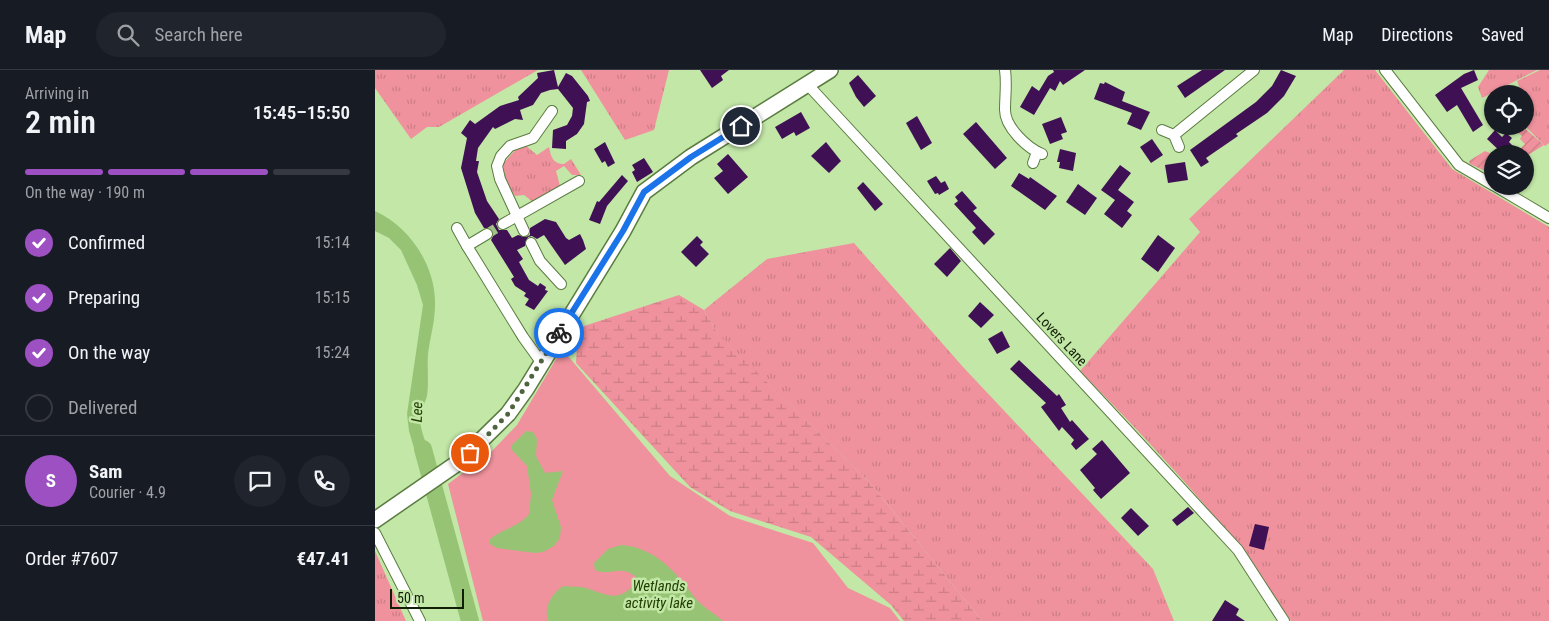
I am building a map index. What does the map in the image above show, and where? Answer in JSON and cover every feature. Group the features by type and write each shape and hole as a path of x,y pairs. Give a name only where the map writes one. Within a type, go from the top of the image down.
{"street":[{"path":"375,520 449,470 480,444 508,414 623,231 644,192 691,157 812,78 830,70"},
{"path":"1005,70 1007,97 1005,111 1009,122 1018,135 1039,153 1033,163"},
{"path":"1174,135 1254,70"},
{"path":"1385,70 1459,166 1484,180"},
{"name":"Lovers Lane","path":"812,78 1237,550 1284,621"},
{"path":"525,231 500,179 497,166 501,156 510,146 533,138 552,111"},
{"path":"1162,130 1174,135 1179,147"},
{"path":"503,224 579,181"},
{"path":"1509,195 1549,218"},
{"path":"457,228 523,337 541,362"},
{"path":"467,246 487,234"},
{"path":"531,242 541,261 561,284"},
{"path":"375,533 420,621"}],"green space":[{"path":"375,70 538,70 439,127 427,127 411,139 375,88"},
{"path":"581,70 669,70 654,130 625,140"},
{"path":"1344,70 1375,70 1452,169 1484,188 1484,195 1495,195 1549,227 1549,621 1291,621 1248,558 1203,503 1080,371 1200,232 1189,219"},
{"path":"1489,70 1537,70 1508,85 1484,85 1484,97 1482,98 1478,87"},
{"path":"1540,70 1549,70 1549,143 1545,146 1534,135 1534,85 1519,85 1517,81"},
{"path":"1521,135 1532,135 1544,145 1534,151 1534,145 1524,145 1520,139"},
{"path":"525,145 537,155 549,147 552,157 557,163 564,164 571,159 581,175 572,175 564,166 556,171 560,186 533,202 524,195 515,196 506,182 503,164 517,148"},
{"path":"1484,152 1484,170 1470,164 1469,161"},
{"path":"854,243 963,367 1153,569 1174,621 982,621 870,483 719,336 704,310 767,259"},
{"path":"679,295 704,310 718,334 870,483 982,621 904,621 891,605 811,537 730,511 690,487 576,363 578,328"},
{"path":"562,349 670,476 730,516 813,543 848,588 890,608 900,621 483,621 448,484 491,452 517,425"},
{"path":"375,551 406,621 375,621"}],"water":[{"path":"375,211 399,227 419,249 426,262 434,290 435,311 428,354 427,396 420,418 424,439 437,467 422,475 409,431 407,414 423,305 417,285 401,250 389,238 375,231"},
{"path":"526,431 533,432 537,439 536,456 545,473 563,471 552,500 561,527 560,538 554,546 543,552 535,553 497,548 490,544 489,540 525,519 529,514 531,494 527,466 512,450 512,445"},
{"name":"Wetlands activity lake","path":"621,545 633,547 655,556 673,571 699,602 723,621 548,621 547,610 550,601 563,586 583,587 613,596 624,593 636,583 635,576 624,571 601,572 595,570 594,563 608,549"}],"building":[{"path":"554,70 558,87 566,73 572,76 590,101 587,102 584,124 577,134 566,141 566,149 552,148 553,130 567,125 572,116 573,108 558,89 550,90 541,93 533,105 520,110 523,120 515,119 495,129 493,127 478,148 476,161 479,161 477,172 487,201 499,219 496,224 499,230 507,230 512,238 518,235 526,237 530,235 530,228 545,219 556,222 569,240 580,234 583,240 586,249 565,265 544,235 537,239 532,236 528,237 525,246 517,250 523,259 519,262 529,280 538,286 540,283 548,291 534,310 525,305 529,299 524,296 526,293 515,286 511,279 514,277 491,240 494,234 493,230 484,228 475,213 461,168 467,138 461,133 470,120 475,124 500,106 519,100 518,97 538,78 537,73"},
{"path":"700,70 729,70 721,76 723,80 712,88"},
{"path":"1053,70 1085,70 1063,85 1060,81 1055,91 1050,88 1034,115 1020,107 1032,86 1039,91 1048,76 1054,72"},
{"path":"1202,70 1225,70 1185,98 1177,86"},
{"path":"1281,70 1296,76 1284,96 1267,113 1236,134 1238,136 1206,158 1209,162 1201,167 1190,150 1256,102 1272,86"},
{"path":"1474,70 1478,80 1461,88 1483,125 1473,132 1457,105 1447,112 1435,95 1464,74"},
{"path":"858,75 876,96 864,107 849,83"},
{"path":"1105,82 1125,92 1122,101 1150,112 1141,130 1127,124 1132,113 1094,99 1100,83 1104,84"},
{"path":"801,112 810,128 796,136 794,132 782,139 775,127"},
{"path":"917,116 932,143 921,150 906,123"},
{"path":"1061,117 1067,132 1061,134 1063,139 1050,144 1042,124"},
{"path":"976,122 1007,158 995,169 963,134"},
{"path":"1491,135 1500,135 1502,137 1508,135 1512,138 1509,142 1512,145 1493,145 1487,139"},
{"path":"1152,139 1163,155 1151,163 1140,147"},
{"path":"605,142 615,163 608,167 605,161 602,163 594,149"},
{"path":"826,142 841,161 829,173 811,156"},
{"path":"1060,149 1076,153 1073,171 1059,168 1060,162 1057,162"},
{"path":"728,154 748,177 728,194 714,178 723,171 717,164"},
{"path":"644,158 653,172 637,182 632,172 635,170 632,165"},
{"path":"1185,162 1188,180 1168,183 1165,165"},
{"path":"1120,165 1131,173 1118,190 1134,202 1127,211 1132,215 1122,228 1104,214 1115,200 1101,190"},
{"path":"1019,173 1029,179 1030,177 1057,196 1045,210 1011,186"},
{"path":"622,175 628,181 607,206 600,224 589,220 597,201 599,202"},
{"path":"936,176 941,183 945,181 949,189 939,195 938,193 935,194 927,181"},
{"path":"863,182 883,204 875,211 857,188"},
{"path":"1078,184 1097,198 1085,215 1066,202"},
{"path":"962,191 977,208 973,211 995,234 984,245 972,232 976,228 954,204 958,201 955,197"},
{"path":"1158,235 1175,248 1158,272 1141,259"},
{"path":"697,236 703,242 700,245 709,254 696,267 681,252"},
{"path":"950,248 961,261 947,277 934,264"},
{"path":"980,302 994,315 981,328 968,316"},
{"path":"1002,331 1010,347 997,354 988,339"},
{"path":"1019,360 1057,396 1059,394 1066,405 1061,408 1070,422 1072,420 1089,439 1076,450 1071,444 1074,440 1062,427 1059,431 1041,407 1046,403 1010,369"},
{"path":"1102,440 1130,473 1101,499 1093,490 1095,488 1080,470 1097,454 1092,449"},
{"path":"1188,507 1194,513 1177,526 1172,520"},
{"path":"1131,508 1149,526 1138,536 1121,518"},
{"path":"1255,524 1269,527 1264,550 1249,546"},
{"path":"1225,600 1239,609 1236,615 1245,621 1212,621"}],"waterway":[{"name":"Lee","path":"423,449 470,621"}],"tunnel":[{"path":"487,234 503,224"}],"way so far":[{"path":"470,453 508,414 559,333"}],"route":[{"path":"559,333 623,231 644,192 691,157 741,126"}]}
